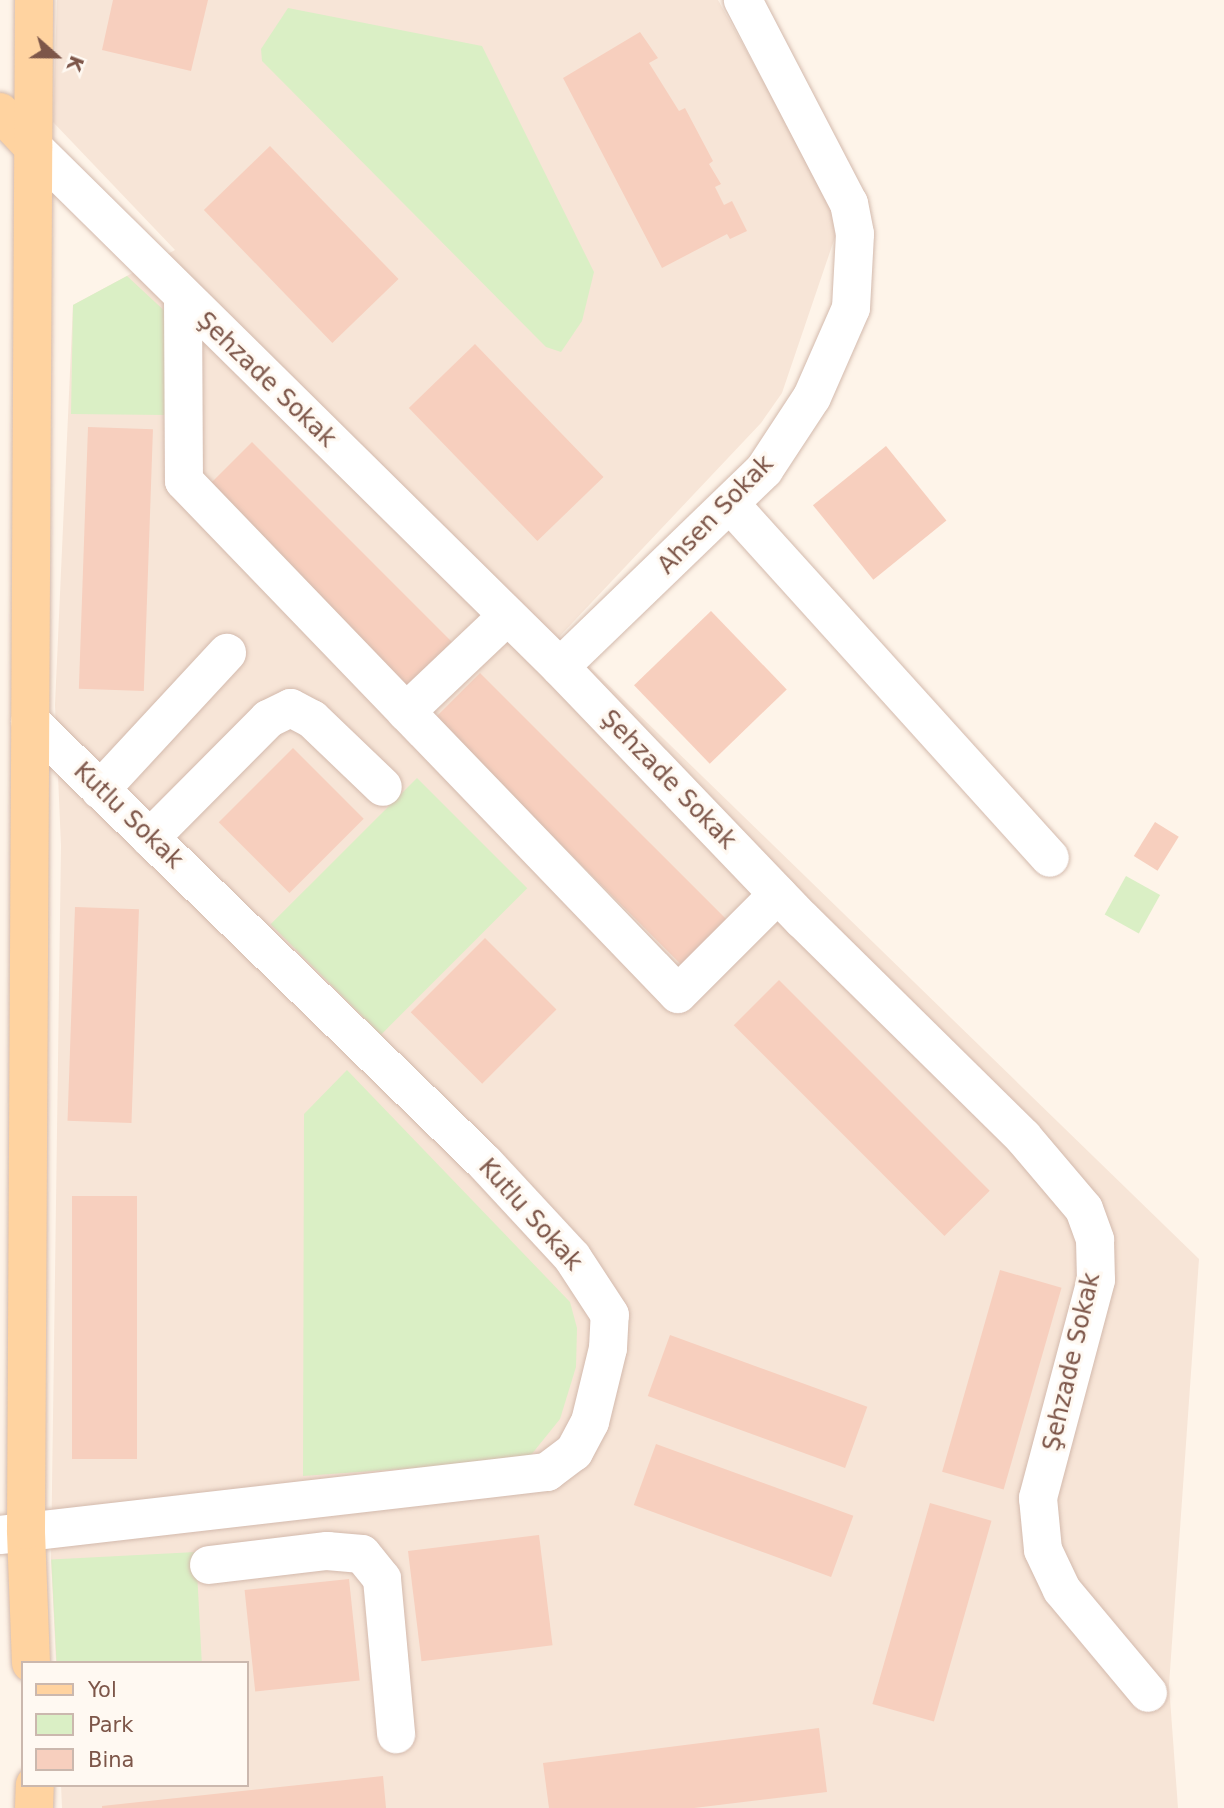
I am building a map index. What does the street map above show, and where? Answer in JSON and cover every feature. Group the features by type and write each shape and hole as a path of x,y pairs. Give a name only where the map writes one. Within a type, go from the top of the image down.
{"main road":[{"path":"31,1661 13,1533 30,721 34,0"},
{"path":"0,113 33,147"},
{"path":"34,1808 35,1787"}],"street":[{"name":"Ahsen Sokak","path":"560,667 732,506 764,470 812,397 851,308 855,234 838,175 743,0"},
{"name":"Şehzade Sokak","path":"33,147 183,298 560,667 778,894 1023,1137 1084,1209 1096,1240 1096,1280 1038,1498 1043,1550 1062,1590 1148,1693"},
{"path":"183,298 184,481 678,994 778,894"},
{"path":"732,506 1051,858"},
{"path":"406,712 507,616"},
{"path":"100,790 227,653"},
{"path":"150,838 268,719 291,708 312,719 383,787"},
{"name":"Kutlu Sokak","path":"13,1533 547,1472 574,1452 590,1422 608,1348 611,1315 572,1257 485,1163 30,721"},
{"path":"209,1565 327,1551 362,1554 382,1578 396,1734"}],"shaded area":[{"path":"57,0 718,0 833,206 835,237 782,393 761,423 559,637 1199,1259 1169,1685 1178,1808 62,1808 61,1787 248,1787 248,1661 56,1661 51,1559 61,846 55,705 73,305 175,250 53,122"}],"green space":[{"path":"288,8 482,46 594,272 582,321 561,352 546,347 262,61 261,49"},
{"path":"127,276 169,315 166,415 71,414 73,305"},
{"path":"417,778 527,888 381,1035 271,924"},
{"path":"1126,876 1160,895 1139,933 1105,914"},
{"path":"347,1070 570,1302 577,1328 576,1367 560,1419 527,1460 303,1476 304,1114"},
{"path":"196,1552 202,1661 57,1661 51,1560"}],"building":[{"path":"113,0 208,0 191,71 102,50"},
{"path":"640,32 658,58 649,63 679,111 685,108 713,161 709,164 721,184 715,187 724,205 732,201 747,231 730,239 727,234 662,268 563,78"},
{"path":"270,146 399,279 332,343 204,210"},
{"path":"475,344 604,477 537,541 409,408"},
{"path":"88,427 153,429 144,691 79,689"},
{"path":"252,442 459,649 414,694 207,487"},
{"path":"886,446 946,521 873,580 813,505"},
{"path":"711,611 787,689 710,764 634,685"},
{"path":"480,673 730,923 685,969 435,718"},
{"path":"293,748 364,819 289,893 219,822"},
{"path":"1155,822 1179,837 1158,871 1134,856"},
{"path":"75,907 139,909 131,1123 68,1121"},
{"path":"485,938 556,1009 482,1084 411,1012"},
{"path":"779,980 990,1191 944,1236 734,1025"},
{"path":"72,1196 137,1196 137,1459 72,1459"},
{"path":"1000,1270 1062,1288 1004,1490 942,1472"},
{"path":"670,1335 867,1407 845,1468 648,1396"},
{"path":"656,1444 853,1516 831,1577 634,1505"},
{"path":"930,1503 992,1521 934,1722 872,1704"},
{"path":"539,1535 553,1645 422,1661 408,1551"},
{"path":"349,1579 360,1680 255,1691 245,1590"},
{"path":"819,1728 827,1792 694,1808 549,1808 543,1763"},
{"path":"383,1776 386,1808 102,1808 102,1806"}]}
